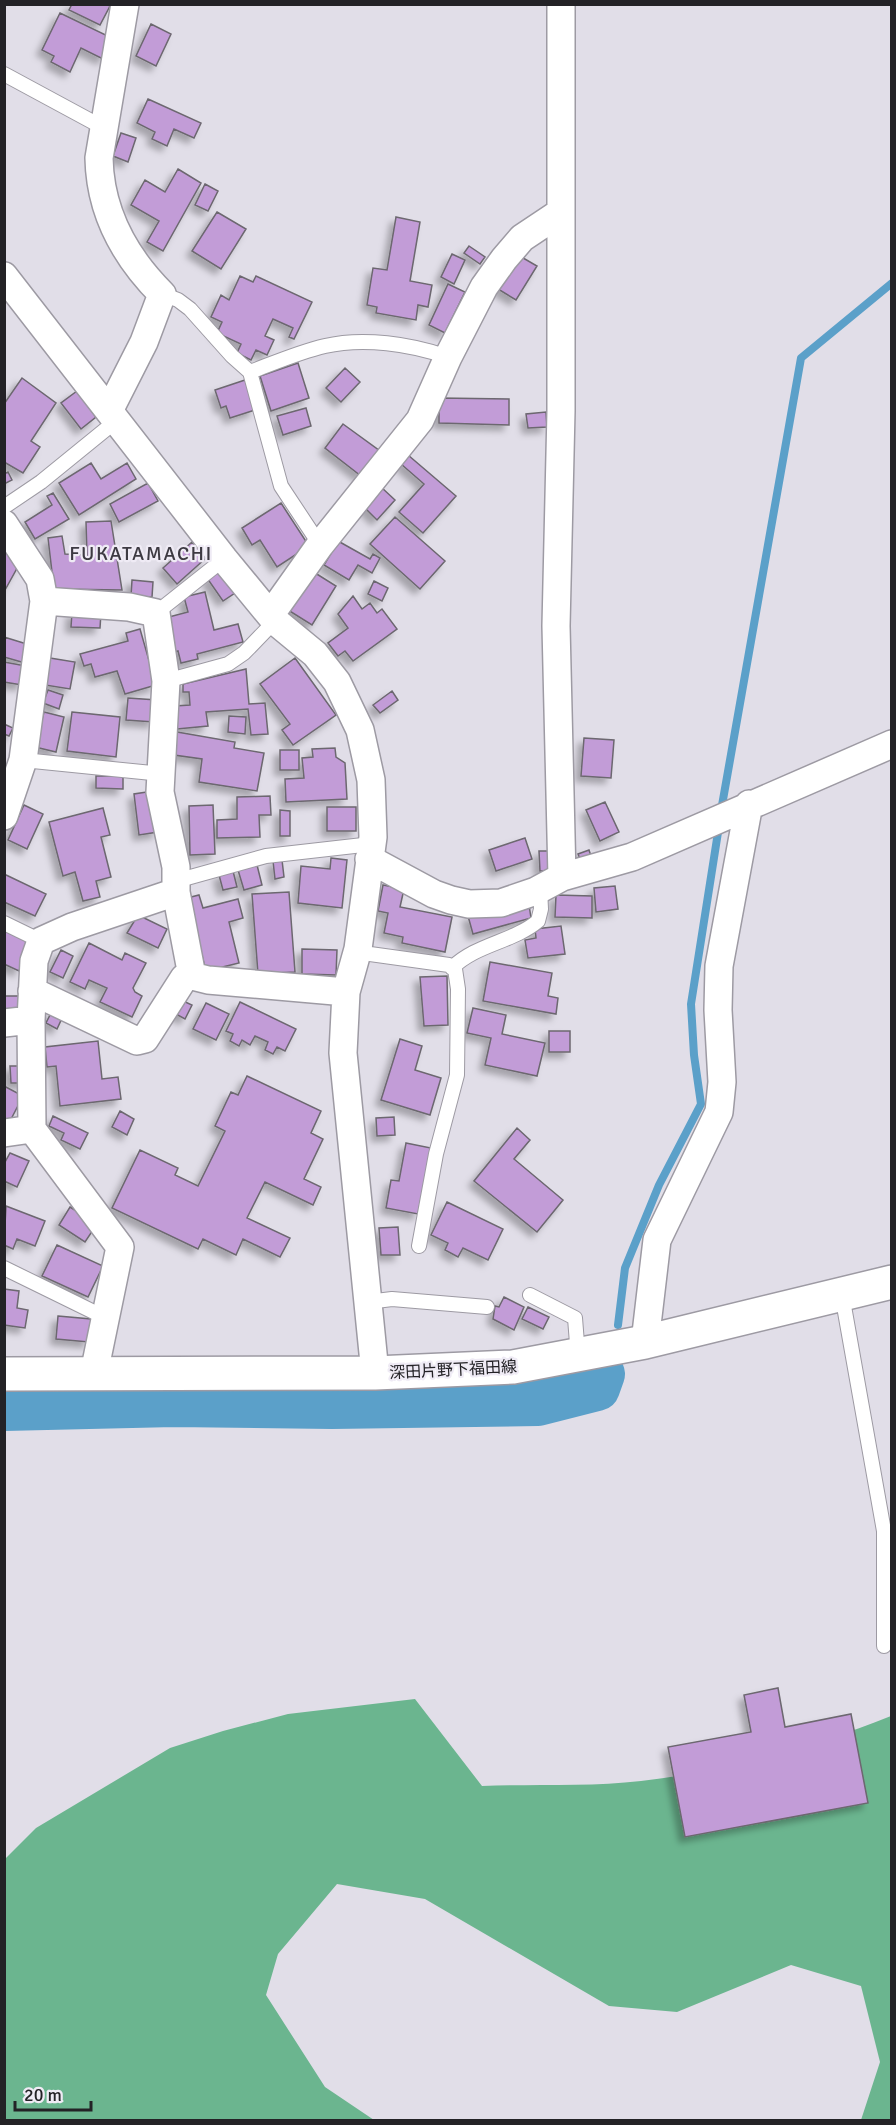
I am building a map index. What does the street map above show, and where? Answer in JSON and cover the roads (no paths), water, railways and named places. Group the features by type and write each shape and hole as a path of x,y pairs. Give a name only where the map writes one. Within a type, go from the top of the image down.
{"main road":[{"name":"深田片野下福田線","path":"4,1374 375,1373 513,1367 645,1342 891,1282"}],"street":[{"path":"112,416 162,294 141,273 124,247 108,211 99,182 99,158 124,4"},
{"path":"551,883 561,411 561,4"},
{"path":"273,618 320,545 420,420 448,357 484,287 522,238 561,212"},
{"path":"4,276 224,559 273,618 315,654 349,702 360,730 371,780 371,852 358,949 346,992 343,1053 375,1373"},
{"path":"4,524 39,579 44,601 23,760 4,816"},
{"path":"44,601 129,607 156,613 166,681 160,792 176,867 176,886 192,976"},
{"path":"371,852 434,894 469,904 501,903 551,883 632,857 891,744"},
{"path":"645,1342 657,1240 719,1112 722,1082 718,1010 719,966 749,804"},
{"path":"94,1373 120,1247 12,1134 31,1020 34,961 41,941 176,886"},
{"path":"32,991 137,1041 145,1039 184,978 192,976 208,980 346,992"},
{"path":"4,1023 31,1020"}],"lane":[{"path":"4,74 104,128"},
{"path":"162,294 178,300 190,309 232,356 250,372 281,486 320,545"},
{"path":"250,372 326,345 361,343 406,346 448,357"},
{"path":"4,507 41,482 112,416"},
{"path":"156,613 224,559"},
{"path":"166,681 228,664 244,653 273,618"},
{"path":"23,760 162,774"},
{"path":"176,886 266,856 371,852"},
{"path":"452,968 466,955 522,932 538,921 551,883"},
{"path":"4,923 41,941"},
{"path":"358,949 370,954 455,969 458,989 457,1075 440,1138 419,1246"},
{"path":"4,1268 104,1317"},
{"path":"841,1293 884,1531 884,1646"},
{"path":"530,1295 575,1318 578,1356"},
{"path":"368,1302 392,1299 487,1308"}],"waterway":[{"path":"721,811 801,358 892,283"},
{"path":"618,1325 625,1268 659,1185 701,1104 694,1055 691,1004 719,826"},
{"path":"4,1408 174,1404 332,1406 538,1403 597,1388 602,1374"}],"district":[{"name":"FUKATAMACHI","path":"141,553"}]}
